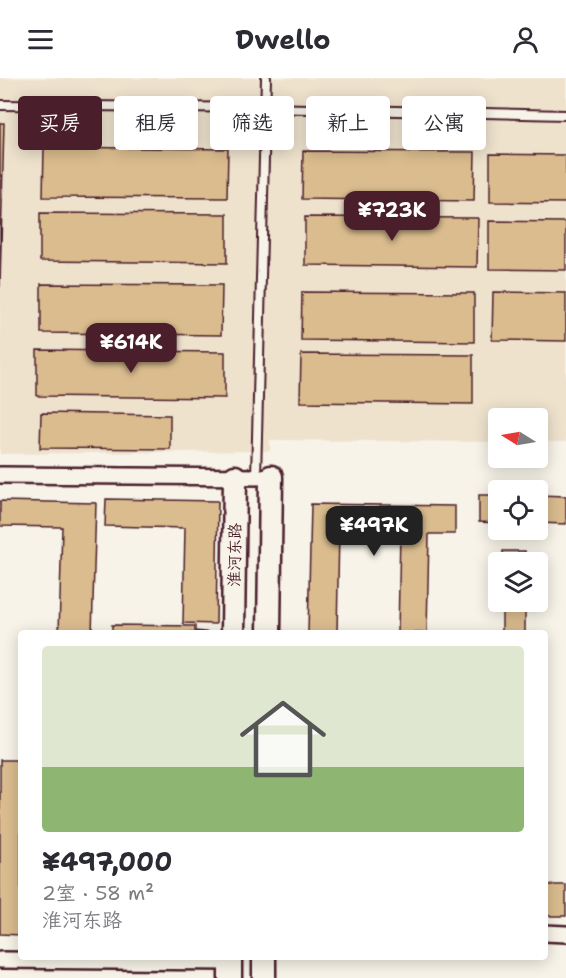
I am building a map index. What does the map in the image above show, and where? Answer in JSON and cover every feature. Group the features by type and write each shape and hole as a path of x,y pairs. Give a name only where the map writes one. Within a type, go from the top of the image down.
{"main road":[{"name":"淮河东路","path":"233,630 254,477"},
{"path":"254,477 269,630"},
{"path":"264,960 264,978"}],"street":[{"path":"0,475 254,477"},
{"path":"548,933 566,934"},
{"path":"0,960 230,966"}],"lane":[{"path":"266,78 266,96"},
{"path":"0,105 210,107"},
{"path":"294,109 566,115"},
{"path":"254,477 265,150"}],"shaded area":[{"path":"0,78 566,78 566,442 548,442 548,408 488,408 488,442 270,440 270,451 0,454"}],"building":[{"path":"0,123 4,123 0,287"},
{"path":"102,148 114,148 114,150 228,150 227,198 43,197 44,150 102,150"},
{"path":"303,151 475,152 474,201 302,199"},
{"path":"490,154 566,155 566,203 490,202"},
{"path":"40,213 227,214 227,263 40,261"},
{"path":"305,217 478,218 477,267 305,265"},
{"path":"489,221 566,222 566,270 489,269"},
{"path":"41,284 222,285 221,335 41,333"},
{"path":"302,292 474,293 474,342 301,340"},
{"path":"493,292 566,293 566,341 492,340"},
{"path":"37,350 225,352 225,398 37,396"},
{"path":"301,354 473,355 473,404 300,402"},
{"path":"41,413 170,415 170,449 40,448"},
{"path":"479,495 488,495 488,522 479,522"},
{"path":"548,495 566,496 566,524 548,523"},
{"path":"106,499 218,501 216,624 183,623 185,528 105,526"},
{"path":"0,501 96,503 92,630 59,630 62,527 0,526"},
{"path":"311,504 455,506 455,534 429,534 427,630 398,630 400,532 339,531 337,630 308,630"},
{"path":"502,612 525,612 525,630 502,630"},
{"path":"112,625 195,626 195,630 112,630"},
{"path":"0,760 18,760 18,935 0,934"},
{"path":"548,885 566,885 566,916 548,916"}]}
